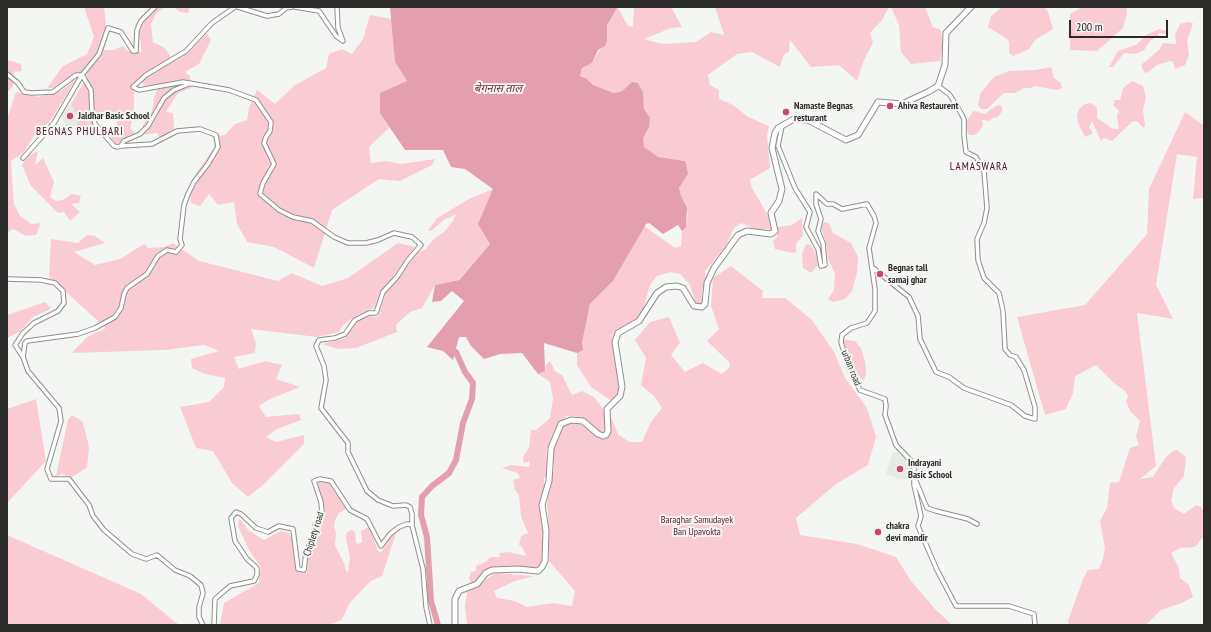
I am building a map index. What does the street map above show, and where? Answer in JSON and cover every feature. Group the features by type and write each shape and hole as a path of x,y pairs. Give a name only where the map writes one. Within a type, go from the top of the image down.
{"main road":[{"path":"456,625 455,599 459,591 477,584 486,573 492,570 518,569 538,571 542,567 545,561 546,531 542,505 549,481 551,448 561,424 571,420 583,421 598,434 603,436 606,435 608,431 607,408 620,396 622,387 615,342 618,334 639,321 657,293 666,287 677,286 683,288 694,306 702,307 705,304 707,283 714,268 738,235 747,232 771,234 775,231 771,213 779,201 782,189 772,148 775,134 782,125 794,119 808,120 846,140 858,136 878,102 902,104 913,101 938,86 945,65 946,32 971,7"}],"street":[{"path":"23,158 54,123 82,75 99,54 108,28 120,32 133,51 136,51 137,30 141,21 155,7"},
{"path":"337,7 338,28 343,41 336,36 319,11 294,7 286,8 278,14 267,16 236,7 212,24 186,51 146,75 133,87 139,90 183,82 229,90 256,100 267,115 270,122 270,130 264,143 274,164 263,183 260,194 279,210 293,217 312,221 334,236 348,243 366,243 378,240 394,232 412,237 422,245 408,260 398,277 383,292 376,313 370,313 355,320 345,334 335,338 319,340 316,346 324,366 326,380 321,408 332,420 348,443 348,452 367,492 378,500 393,506 406,505 410,507 412,514 412,525 423,569 426,607 430,625"},
{"path":"7,74 18,83 24,92 32,94 53,92 76,75 82,75"},
{"path":"23,357 25,343 27,341 78,334 95,328 115,317 121,308 127,288 147,274 158,256 167,250 176,252 182,245 180,239 184,205 188,194 194,182 208,164 218,146 216,135 200,129 177,131 152,144 114,146 95,124 92,111 91,90 82,75"},
{"path":"122,146 124,141 140,134 148,126 164,98 174,90 192,83"},
{"path":"873,268 910,297 918,316 920,339 936,372 949,377 964,388 1011,405 1025,416 1035,419 1035,407 1024,370 1016,357 1005,349 1003,311 999,293 984,278 978,260 977,239 984,223 987,208 984,171 976,156 966,152 964,119 957,106 949,94 938,86"},
{"name":"urban road","path":"782,125 778,146 795,188 810,212 806,227 818,249 820,266 825,265 823,243 818,231 821,219 816,204 816,194 827,204 833,204 842,209 867,204 874,216 876,222 869,248 873,268 875,311 867,322 851,328 842,335 841,342 848,366 860,390 885,399 885,415 888,426 896,446 914,464 915,479"},
{"path":"7,279 55,282 63,291 64,303 58,311 34,323 17,339 15,345 23,357 28,371 59,408 61,421 47,469 50,479 69,479 89,505 92,516 104,530 132,554 146,558 157,555 175,570 190,576 201,585 203,593 199,607 203,625"},
{"name":"Chiplety road","path":"214,625 216,599 230,586 254,581 257,575 257,568 247,559 235,541 231,518 236,512 241,514 256,528 268,532 279,526 293,529 298,569 304,570 306,551 313,541 315,525 322,514 321,502 314,481 320,479 331,481 350,510 367,519 381,546 390,534 399,527 406,524 412,525"},
{"path":"915,479 927,508 936,512 968,519 978,524"},
{"path":"915,479 914,485 921,516 918,526 956,606 1009,606 1034,614 1035,625"}],"shaded area":[{"name":"Jaldhar Basic School","path":"71,104 79,121 72,129 66,127 61,115"},
{"name":"Indrayani Basic School","path":"893,452 899,453 911,464 912,480 899,479 886,474"}],"green space":[{"path":"84,7 104,7 106,25 104,50 114,50 123,46 128,51 135,53 141,52 141,42 135,25 141,16 152,7 165,7 156,14 151,24 153,42 165,48 171,57 166,62 177,60 190,51 207,33 211,40 199,64 185,72 190,76 191,88 178,93 166,112 173,113 174,129 160,138 157,133 142,135 143,125 152,112 154,97 161,84 144,86 141,81 136,85 134,94 134,112 130,129 134,132 134,134 129,135 119,144 115,143 111,138 117,131 117,119 114,113 88,127 79,129 75,127 79,120 71,104 87,77 85,72 70,76 53,88 47,88 63,66 87,54 94,37"},
{"path":"174,7 190,7 188,13 179,12"},
{"path":"634,7 671,7 682,27 671,28 644,39 662,44 696,42 711,32 724,35 715,7 889,7 882,20 870,33 873,43 864,60 857,81 839,65 811,67 790,40 789,52 784,54 780,67 752,52 737,54 708,75 710,85 719,90 719,99 733,105 748,117 769,126 767,136 770,168 750,180 752,188 770,219 773,232 769,229 755,229 741,223 734,228 726,246 705,271 706,281 702,292 702,306 696,303 690,285 680,274 671,272 657,276 650,285 642,314 637,320 614,332 612,338 621,385 618,396 612,401 591,387 577,365 577,353 582,350 590,304 613,281 644,226 675,248 681,246 682,231 686,226 688,214 679,191 680,185 688,174 685,161 658,157 646,150 642,143 650,120 644,109 643,92 638,83 628,85 622,91 614,93 593,85 580,76 582,68 592,63 600,49 607,25 618,8 628,26 633,27"},
{"path":"891,7 925,7 933,27 941,30 943,46 940,61 911,64 901,52 899,25"},
{"path":"1002,7 1044,7 1048,12 1053,29 1035,40 1029,49 1013,56 1009,53 1009,42 1006,38 988,27 991,16"},
{"path":"1082,7 1127,7 1127,14 1123,28 1097,51 1070,50 1070,14"},
{"path":"370,15 392,19 395,62 407,81 380,113 390,127 369,147 371,163 387,161 401,164 435,159 432,165 400,181 379,179 332,210 314,268 274,247 247,242 237,224 234,202 218,205 209,194 200,206 191,203 190,194 194,177 215,146 213,137 225,135 235,124 247,120 249,108 257,90 275,104 295,85 326,68 329,54 342,49 352,54 363,39"},
{"path":"1188,22 1193,23 1187,41 1189,55 1185,65 1175,69 1173,62 1170,61 1157,65 1147,73 1144,72 1141,65 1159,50 1163,43 1176,44 1175,34 1180,24"},
{"path":"1159,29 1167,31 1168,34 1159,33 1158,36 1150,41 1144,50 1135,54 1124,53 1113,67 1109,67 1118,51 1136,45 1146,35"},
{"path":"7,60 21,64 22,71 14,72 13,87 7,92"},
{"path":"1051,67 1054,78 1061,83 1062,88 1057,90 1035,86 1024,88 1015,93 1004,93 987,109 981,109 978,105 980,94 994,77 1009,71 1035,70"},
{"path":"76,79 51,120 36,133 23,153 11,161 14,204 20,216 31,224 41,223 36,235 26,236 13,229 7,233 7,119 16,92 39,97 61,91"},
{"path":"1132,81 1143,86 1146,97 1143,110 1145,126 1143,128 1138,122 1133,121 1112,141 1104,138 1101,141 1092,121 1089,127 1092,134 1085,137 1077,117 1079,109 1085,104 1091,103 1097,108 1097,118 1113,129 1119,129 1117,116 1119,111 1113,105 1115,100 1120,100 1123,88"},
{"path":"997,105 1002,106 1002,111 998,117 989,121 982,120 983,125 980,130 975,135 969,135 966,128 966,122 972,113 974,111 985,114"},
{"path":"1185,112 1204,126 1204,198 1193,199 1197,157 1177,154 1156,285 1173,319 1137,313 1156,466 1140,479 1153,477 1165,458 1173,451 1177,450 1186,457 1184,476 1174,488 1171,500 1174,508 1184,514 1196,505 1201,507 1204,512 1204,536 1195,547 1180,548 1171,553 1179,568 1180,578 1189,585 1193,597 1182,603 1161,610 1146,625 1069,625 1068,621 1083,579 1088,570 1099,569 1103,559 1105,548 1100,521 1107,508 1110,483 1119,482 1130,448 1139,445 1136,437 1140,421 1130,411 1126,401 1128,396 1125,391 1114,383 1096,365 1075,376 1073,393 1066,409 1045,415 1017,317 1085,305 1147,234 1149,189"},
{"path":"38,151 35,165 43,158 54,182 50,197 56,201 63,200 72,194 81,196 79,203 71,204 80,212 70,221 64,212 58,213 31,186 22,165 29,155"},
{"path":"493,189 479,224 490,244 458,280 435,285 422,308 410,312 396,325 397,332 356,348 338,349 322,344 344,339 358,320 369,316 378,317 387,290 418,252 425,250 434,239 444,232 453,221 456,214 444,220 431,231 428,230 437,218 469,199"},
{"path":"802,218 803,235 796,244 796,252 793,253 775,249 773,241 777,237 778,227 792,225"},
{"path":"824,222 829,223 833,233 851,243 858,257 857,273 852,291 845,299 833,302 828,299 834,290 835,273 828,259 826,243 821,227"},
{"path":"87,235 95,236 105,243 74,252 95,265 120,259 144,244 148,248 164,247 173,243 199,261 278,281 292,273 322,286 348,278 398,243 415,247 378,297 374,308 357,315 343,325 339,332 317,337 251,329 256,343 255,353 234,357 239,369 265,361 282,365 276,379 300,387 270,399 259,406 266,417 299,414 301,420 277,429 266,437 276,442 304,435 304,444 264,484 248,497 232,483 213,451 196,448 180,407 209,402 224,387 225,378 205,374 192,368 191,359 219,351 204,345 164,350 72,353 87,337 106,328 49,277 51,239 78,243"},
{"path":"806,244 811,245 816,254 818,265 811,273 803,268 802,254"},
{"name":"Baraghar Samudayek Ban Upavokta","path":"731,266 763,291 762,298 785,298 812,320 834,352 845,378 867,408 876,437 868,465 836,484 796,518 800,535 857,544 896,557 911,581 935,609 952,625 467,625 465,606 467,592 496,573 534,576 515,581 494,591 497,598 515,601 527,607 553,603 572,606 575,591 549,561 547,504 554,468 552,453 556,435 565,424 579,423 593,434 604,439 611,432 610,415 618,434 629,442 642,442 651,422 662,408 654,396 641,385 646,358 635,340 650,322 669,317 680,343 671,355 685,372 703,363 722,374 729,368 730,363 707,341 719,329 711,306 713,278"},
{"path":"45,302 51,308 49,310 34,316 19,332 7,338 7,315"},
{"path":"842,339 855,341 861,348 865,362 866,375 864,380 856,374"},
{"path":"550,361 555,371 562,375 572,395 582,391 594,397 604,410 606,430 602,434 586,421 576,416 567,416 556,427 546,451 548,475 544,478 544,490 539,506 544,521 545,536 542,550 544,556 540,569 499,566 484,571 477,580 471,583 469,578 471,572 476,571 476,566 487,561 490,557 500,557 499,553 509,552 526,556 522,547 519,545 521,536 528,533 521,516 519,495 515,490 513,480 520,478 518,473 502,468 511,465 529,467 530,461 524,463 523,457 529,448 531,430 536,430 550,418 553,399 550,382 538,374 545,371 546,365"},
{"path":"36,399 46,461 7,503 7,409"},
{"path":"72,415 82,421 84,426 89,447 87,468 72,477 62,474 56,476 68,420"},
{"path":"324,481 329,483 346,509 339,513 335,520 334,527 336,533 335,545 344,563 346,571 348,572 350,557 346,539 347,532 352,530 355,532 356,543 358,544 362,542 361,531 369,527 378,551 381,553 391,537 396,533 382,576 371,581 349,604 342,620 328,625 220,625 224,603 259,583 261,567 249,550 238,526 239,518 249,531 264,540 281,531 289,533 292,539 297,572 307,573 308,554 325,509 317,482"},
{"path":"7,535 141,594 179,625 7,625"}],"water":[{"name":"बेगनास ताल","path":"390,7 618,7 607,25 607,41 605,46 598,50 592,63 582,68 580,76 587,79 593,85 614,93 622,91 632,82 638,83 643,92 644,109 650,118 649,127 643,138 644,147 658,157 685,161 686,163 688,174 679,188 687,208 686,227 682,231 678,225 663,234 649,223 646,224 613,281 590,304 582,343 583,350 577,353 544,343 545,371 538,374 522,353 500,354 484,359 471,346 466,337 459,337 453,360 443,351 427,347 464,301 452,291 441,301 432,302 435,285 459,280 490,244 478,224 493,189 465,169 451,167 443,150 405,150 380,113 380,93 407,81 395,62"}],"waterway":[{"path":"438,625 431,601 427,537 421,515 422,497 432,486 449,473 456,460 463,423 472,399 473,383 465,372 456,352"}],"place":[{"name":"Ahiva Restaurent","path":"890,106"},
{"name":"Namaste Begnas resturant","path":"786,112"},
{"name":"Jaldhar Basic School","path":"70,116"},
{"name":"Begnas tall samaj ghar","path":"880,274"},
{"name":"Indrayani Basic School","path":"900,469"},
{"name":"chakra devi mandir","path":"878,532"}],"district":[{"name":"BEGNAS PHULBARI","path":"80,132"},
{"name":"LAMASWARA","path":"979,167"}]}
